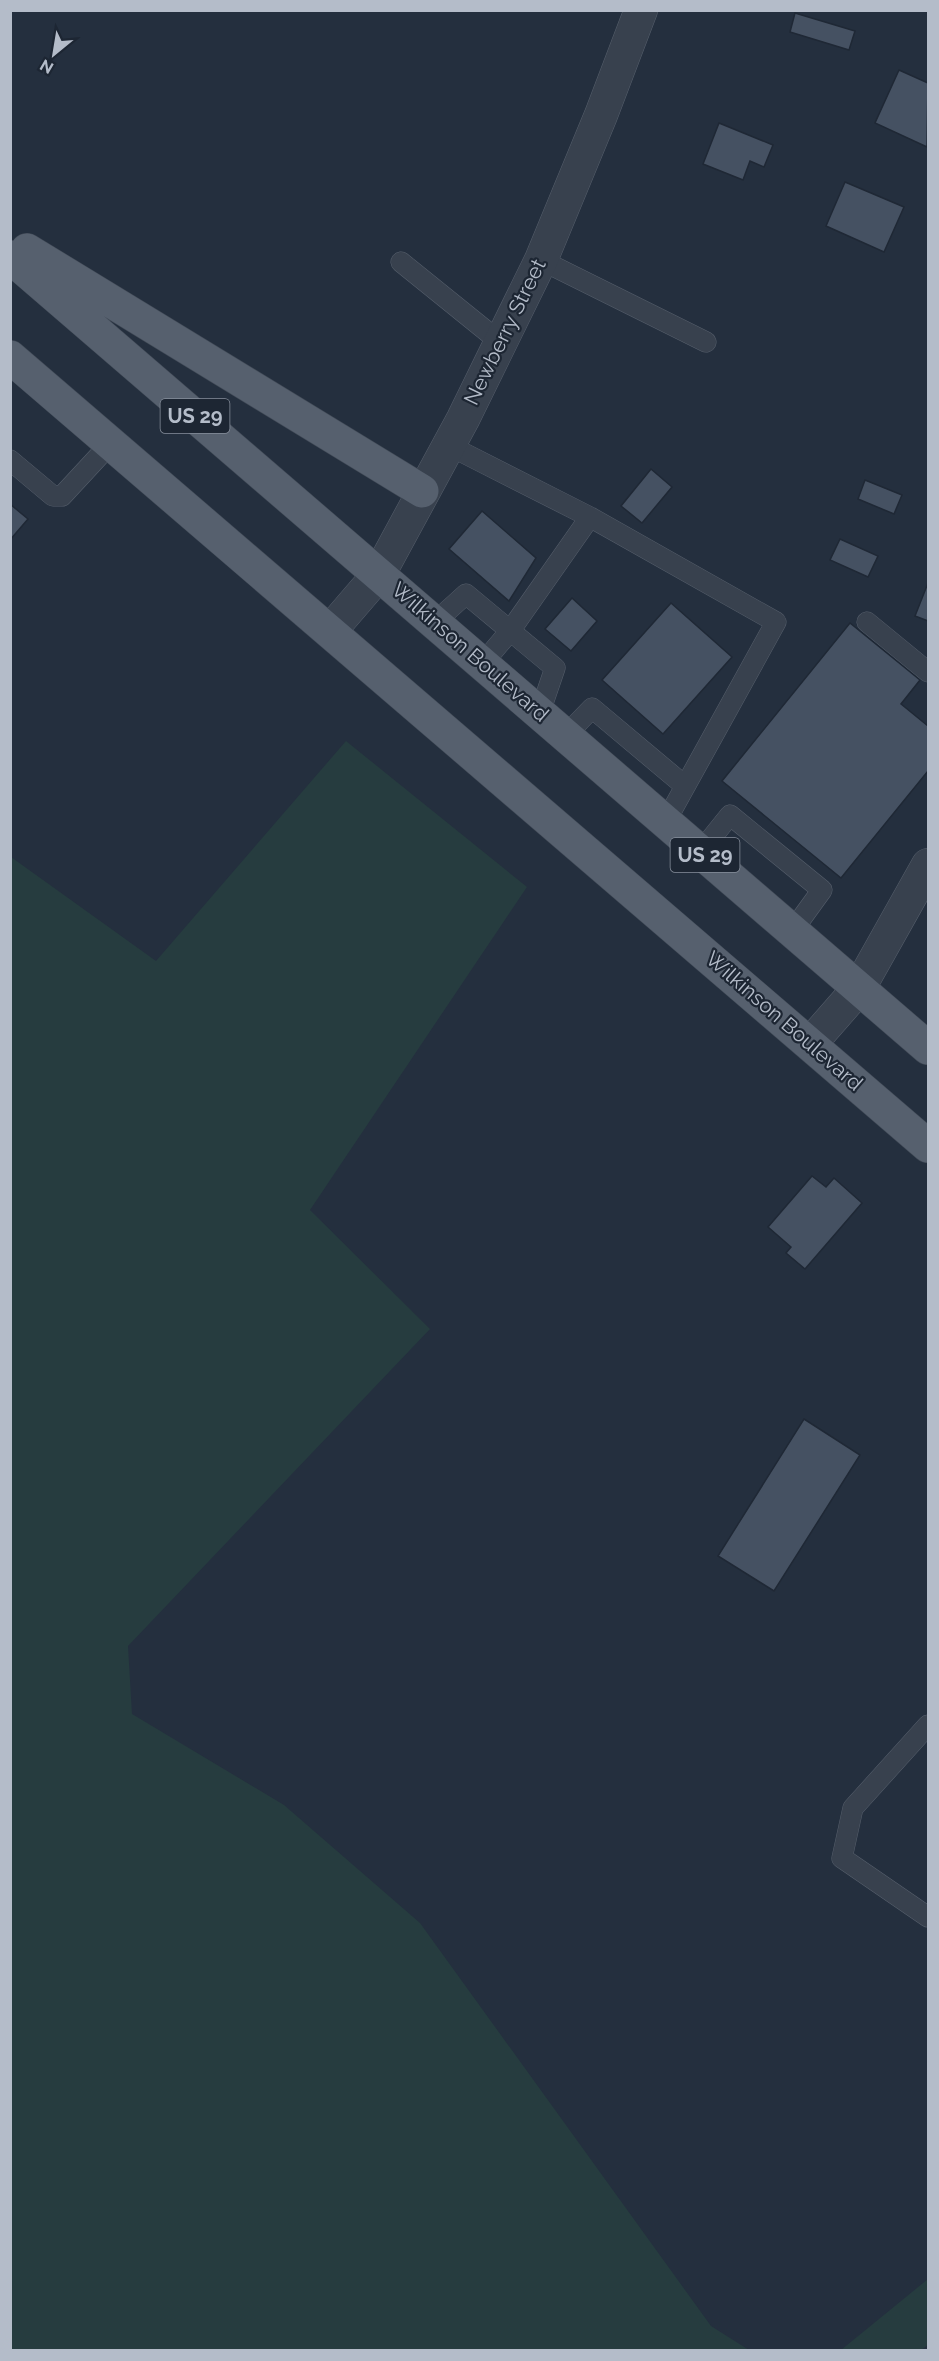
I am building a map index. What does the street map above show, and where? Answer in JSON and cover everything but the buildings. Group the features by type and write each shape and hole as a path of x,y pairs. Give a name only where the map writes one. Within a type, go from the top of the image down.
{"main road":[{"path":"10,240 422,491"},
{"name":"Wilkinson Boulevard","path":"10,257 928,1048"},
{"name":"Wilkinson Boulevard","path":"14,366 111,443 928,1146"}],"street":[{"name":"Newberry Street","path":"330,631 379,574 501,342 541,260 601,115 641,10"},
{"path":"810,1044 859,988 926,877"}],"lane":[{"path":"541,260 706,342"},
{"path":"401,262 501,342"},
{"path":"10,460 53,496 62,496 111,443"},
{"path":"448,445 590,517 776,622 666,821"},
{"path":"483,663 510,631 590,517"},
{"path":"435,621 466,594 555,668 540,712"},
{"path":"867,622 928,672"},
{"path":"566,735 592,708 686,786"},
{"path":"701,851 730,816 822,890 793,930"},
{"path":"928,1725 853,1808 842,1858 928,1917"}],"green space":[{"path":"346,741 527,887 310,1210 430,1329 128,1646 132,1714 284,1805 420,1923 711,2326 749,2350 11,2350 11,857 156,961"},
{"path":"928,2279 928,2345 921,2350 841,2350"}]}
